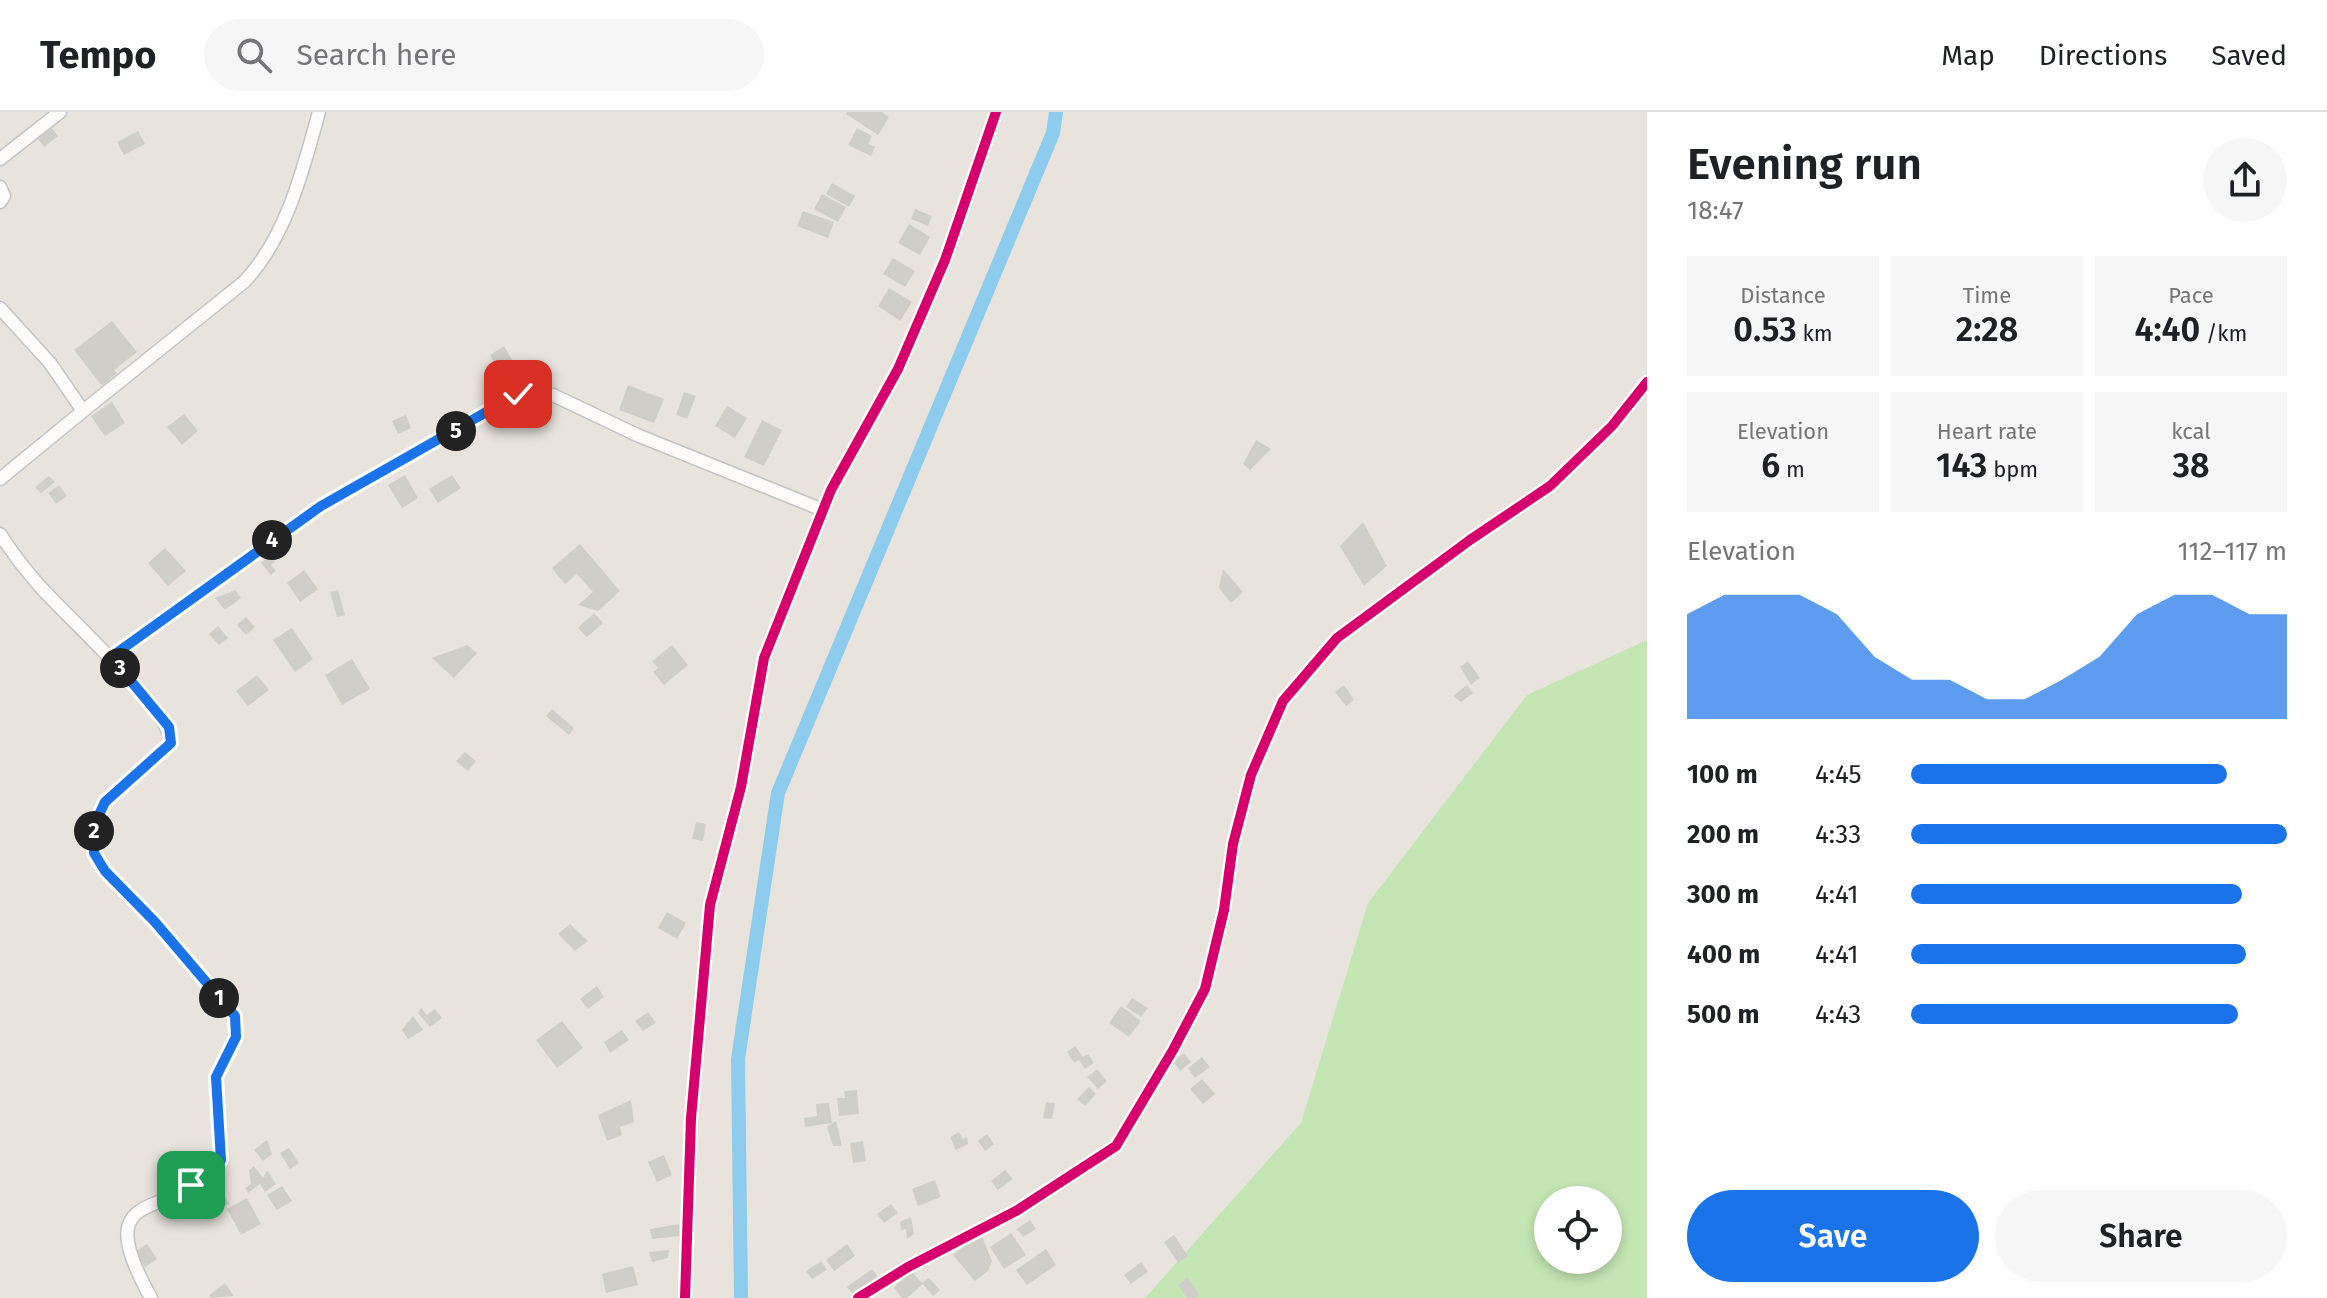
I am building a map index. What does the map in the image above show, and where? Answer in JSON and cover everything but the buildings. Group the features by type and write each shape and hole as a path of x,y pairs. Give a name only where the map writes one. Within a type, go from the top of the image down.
{"street":[{"path":"0,159 60,112"},
{"path":"0,479 244,282 264,261 277,237 319,112"},
{"path":"685,1298 691,1118 710,905 741,787 764,658 823,510 898,369 940,274 996,112"},
{"path":"0,187 4,196 0,202"},
{"path":"0,308 50,363 83,411"},
{"path":"858,1298 908,1267 1016,1211 1116,1146 1205,989 1224,910 1233,844 1251,775 1283,701 1337,638 1470,540 1550,486 1612,426 1647,382"},
{"path":"111,657 321,506 518,394 553,395 637,435 823,510"},
{"path":"0,534 38,584 111,657 169,727 171,743 105,802 97,819 94,853 105,871 155,922 235,1016 236,1037 216,1077 221,1160 199,1180 135,1215 127,1226 129,1252 151,1298"}],"green space":[{"path":"1647,640 1647,1298 1145,1298 1301,1123 1368,903 1527,695"}],"waterway":[{"path":"741,1298 738,1059 778,793 1053,133 1056,112"}],"cycle path":[{"path":"685,1298 691,1118 710,905 741,787 764,658 831,490 898,369 945,260 996,112"},
{"path":"858,1298 908,1267 1016,1211 1116,1146 1205,989 1224,910 1233,844 1251,775 1283,701 1337,638 1470,540 1550,486 1612,426 1647,382"}],"route":[{"path":"191,1185 207,1175 221,1160 215,1101 216,1077 231,1053 236,1037 235,1016 155,922 105,871 94,853 93,836 105,802 171,743 169,727 111,657 321,506 518,394"}]}
